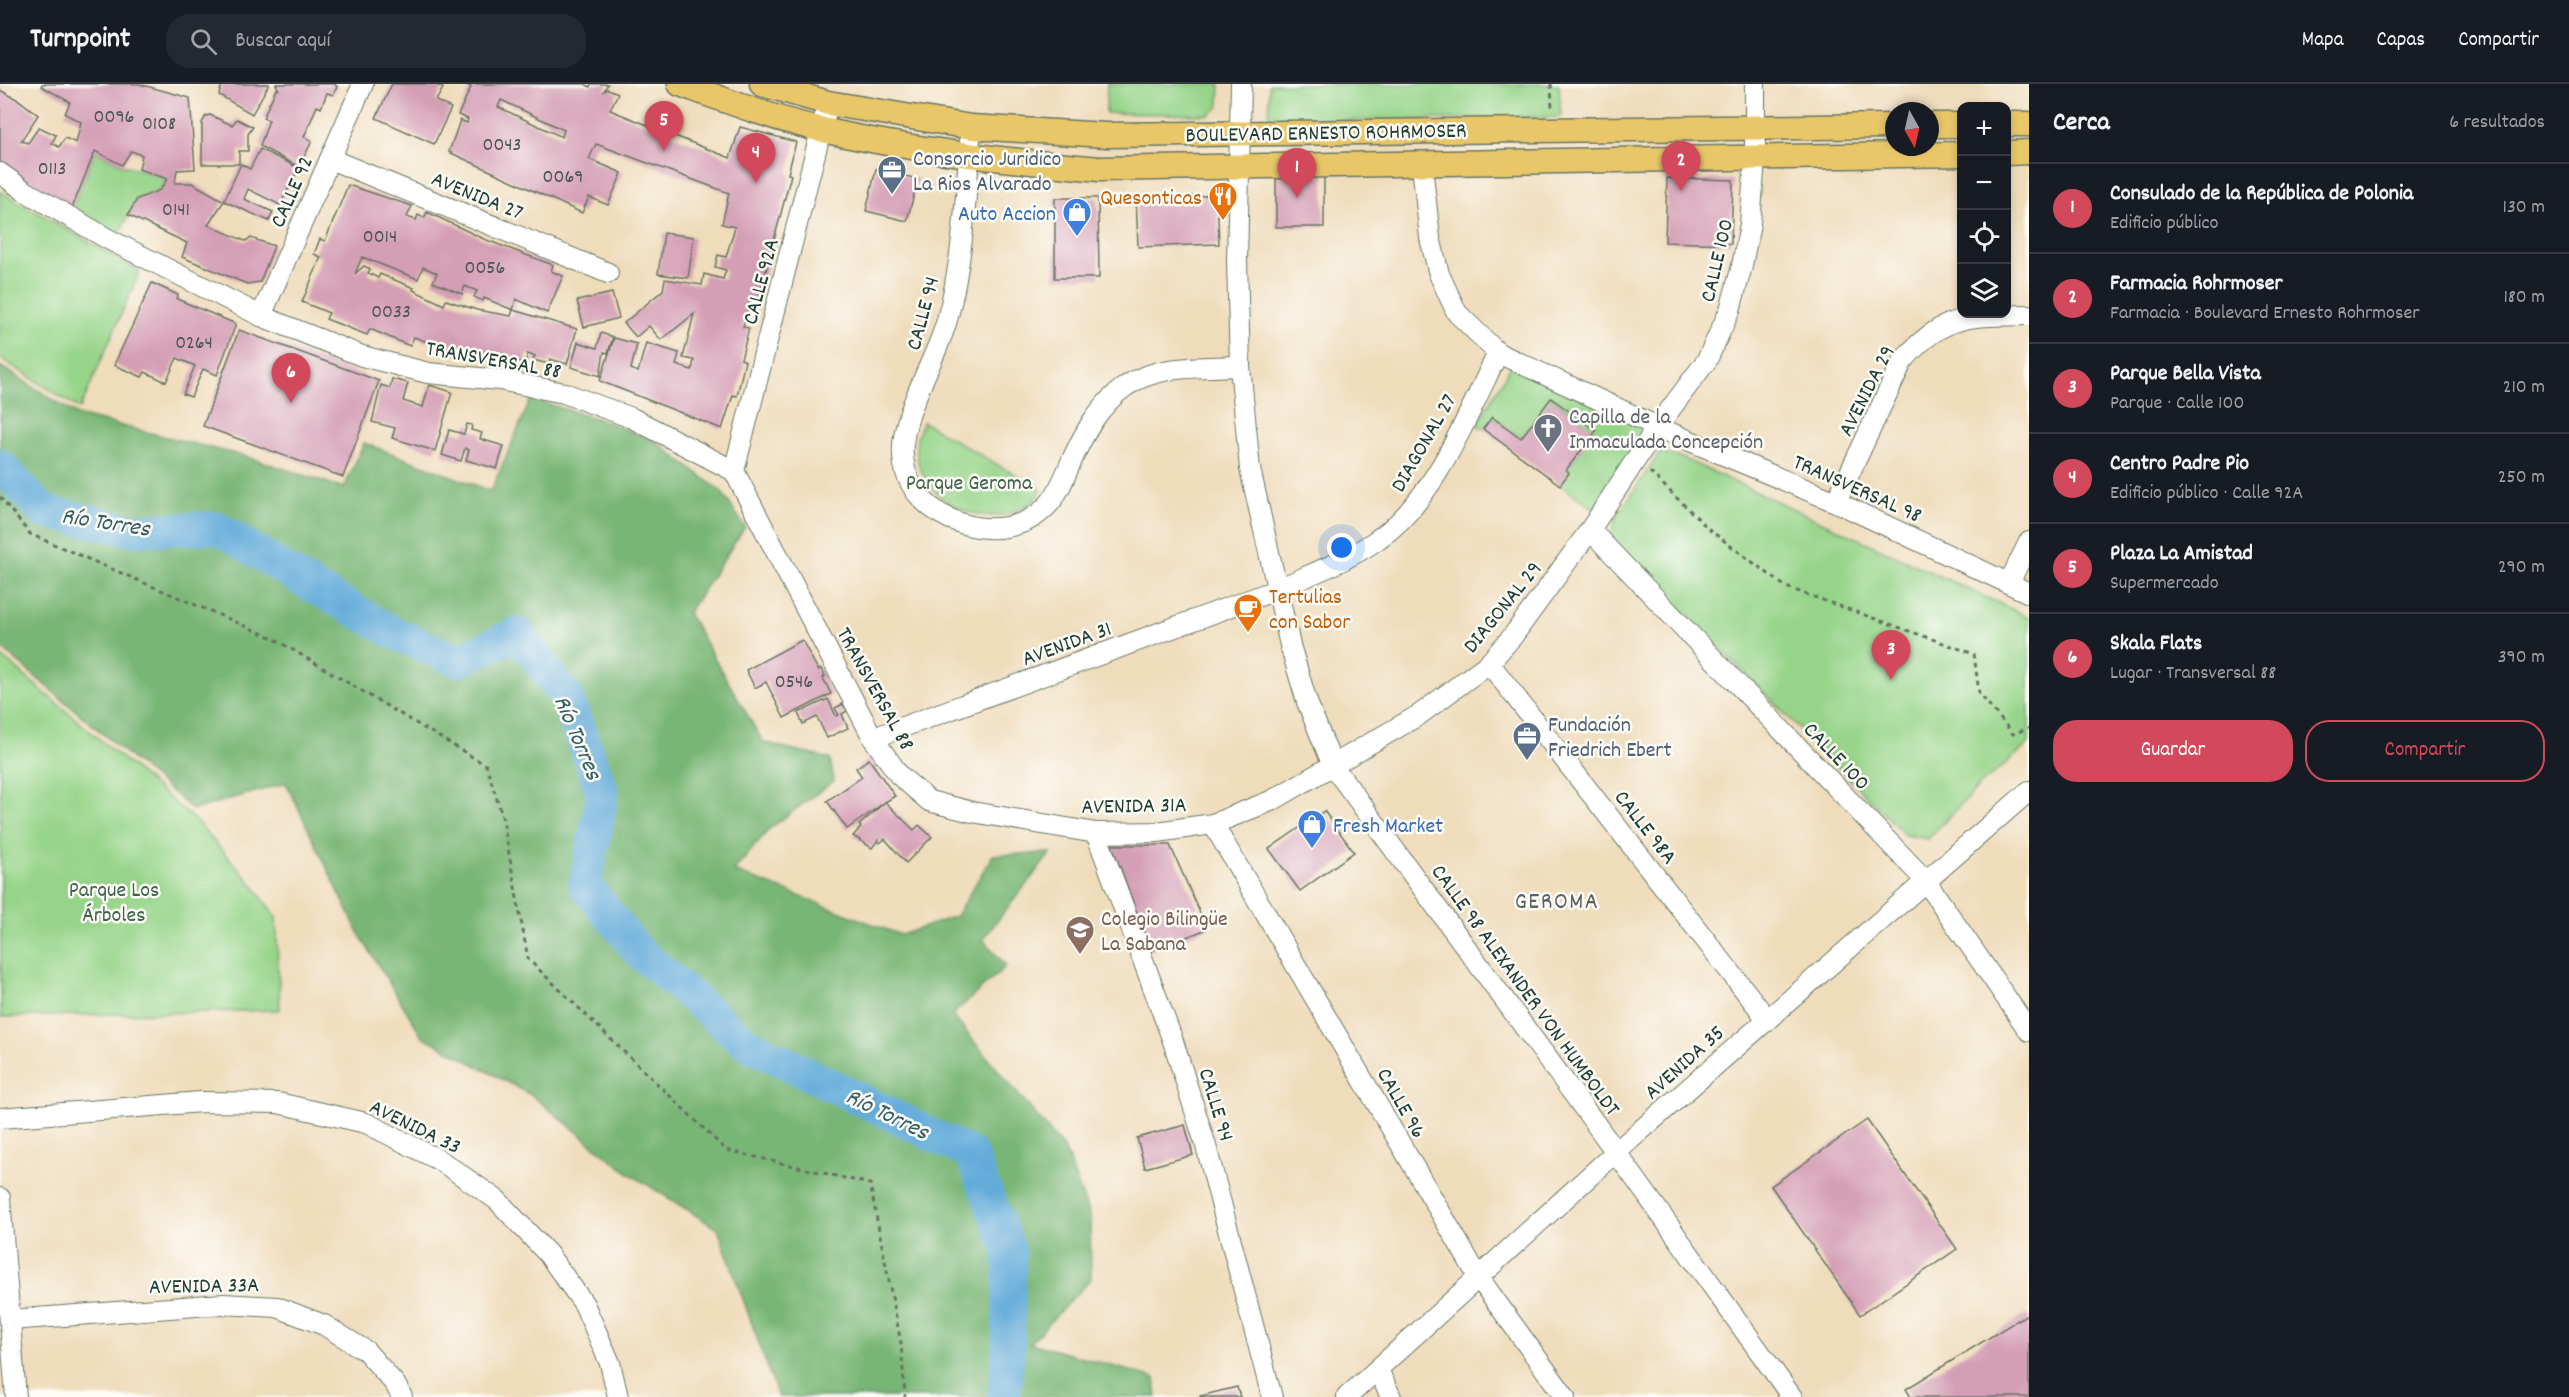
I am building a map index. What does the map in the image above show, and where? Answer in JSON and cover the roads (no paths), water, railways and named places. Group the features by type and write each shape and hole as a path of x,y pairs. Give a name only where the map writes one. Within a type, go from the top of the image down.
{"main road":[{"name":"BOULEVARD ERNESTO ROHRMOSER","path":"680,84 736,105 823,130 969,156 1099,169 1957,154"},
{"name":"BOULEVARD ERNESTO ROHRMOSER","path":"762,84 828,103 971,127 1106,135 1885,126"},
{"path":"2011,124 2029,124"},
{"path":"1939,125 1957,125"},
{"path":"2011,153 2029,153"}],"street":[{"name":"CALLE 92","path":"261,316 363,84"},
{"name":"CALLE 98 ALEXANDER VON HUMBOLDT","path":"1241,84 1237,261 1240,366 1250,469 1276,590 1307,702 1333,766 1792,1397"},
{"name":"CALLE 100","path":"1658,427 1707,360 1730,310 1750,224 1755,159 1755,84"},
{"name":"CALLE 92A","path":"734,471 823,130 828,103"},
{"name":"CALLE 94","path":"971,127 963,235 948,318 938,350 904,434 905,466 910,481 925,501 943,514 970,527 999,529 1027,520 1047,506 1064,478 1081,440 1104,404 1127,386 1145,376 1165,370 1240,366"},
{"name":"AVENIDA 27","path":"330,159 608,273"},
{"name":"TRANSVERSAL 98","path":"1422,165 1430,238 1439,274 1457,313 1498,353 1658,427 1836,502 2029,593"},
{"name":"TRANSVERSAL 88","path":"0,173 25,191 108,239 261,316 362,356 428,373 500,380 564,393 632,418 734,471 873,738 899,775"},
{"name":"AVENIDA 29","path":"1836,502 1902,362 1915,346 1935,331 1971,316 2029,315"},
{"name":"DIAGONAL 27","path":"1276,590 1335,563 1379,539 1411,510 1437,474 1498,353"},
{"name":"DIAGONAL 29","path":"1333,766 1419,715 1490,663 1512,637 1590,530 1658,427"},
{"name":"CALLE 100","path":"1590,530 1925,880 2029,1031"},
{"path":"2009,583 2029,542"},
{"name":"AVENIDA 31","path":"873,738 1276,590"},
{"name":"CALLE 98A","path":"1490,663 1767,1019"},
{"name":"AVENIDA 31A","path":"899,775 929,801 983,814 1096,832 1157,832 1213,824 1273,800 1333,766"},
{"name":"AVENIDA 35","path":"1347,1397 1616,1152 2029,791"},
{"name":"CALLE 96","path":"1213,824 1479,1278 1565,1397"},
{"name":"CALLE 94","path":"1096,832 1173,1041 1206,1146 1272,1397"},
{"name":"AVENIDA 33","path":"0,1118 223,1102 278,1103 366,1123 441,1161 488,1194 548,1254 584,1304 610,1362 618,1397"},
{"path":"0,1198 16,1397"},
{"name":"AVENIDA 33A","path":"10,1320 223,1304 277,1307 324,1324 366,1351 395,1384 402,1397"},
{"path":"1378,1370 1391,1397"}],"waterway":[{"name":"Río Torres","path":"0,465 44,512 133,530 218,528 305,582 394,633 458,661 518,633 566,696 603,793 585,885 639,952 746,1043 971,1154 1010,1252 1008,1358 1004,1397"}],"place":[{"name":"Plaza La Amistad","path":"664,151"},
{"name":"Centro Padre Pio","path":"756,183"},
{"name":"Farmacia Rohrmoser","path":"1681,191"},
{"name":"Consorcio Juridico La Rios Alvarado","path":"892,196"},
{"name":"Consulado de la República de Polonia","path":"1297,198"},
{"name":"Quesonticas","path":"1223,222"},
{"name":"Auto Accion","path":"1077,238"},
{"name":"Skala Flats","path":"291,403"},
{"name":"Capilla de la Inmaculada Concepción","path":"1548,454"},
{"name":"Tertulias con Sabor","path":"1248,634"},
{"name":"Parque Bella Vista","path":"1891,680"},
{"name":"Fundación Friedrich Ebert","path":"1527,762"},
{"name":"Fresh Market","path":"1312,850"},
{"name":"Colegio Bilingüe La Sabana","path":"1080,956"}],"district":[{"name":"GEROMA","path":"1557,900"}],"park label":[{"name":"Parque Geroma","path":"969,481"},
{"name":"Parque Los Árboles","path":"114,900"}]}
